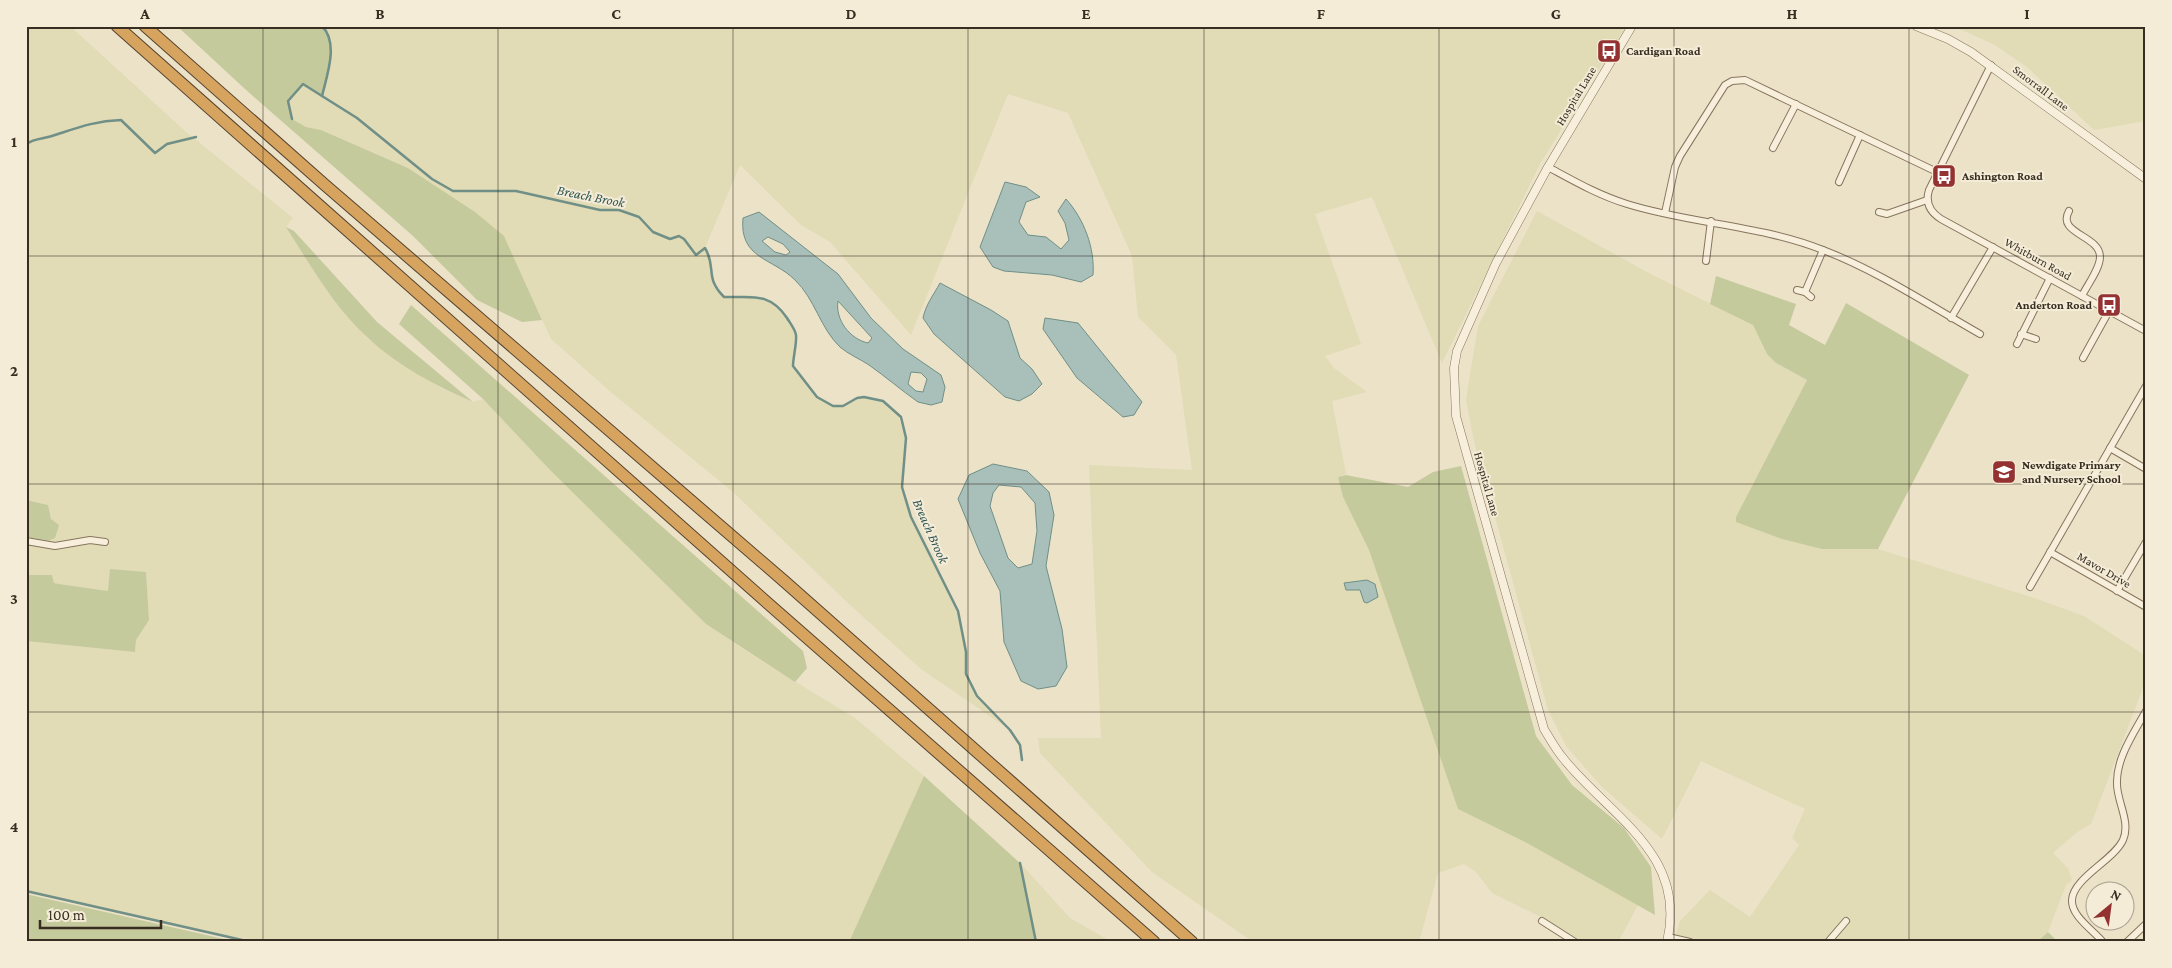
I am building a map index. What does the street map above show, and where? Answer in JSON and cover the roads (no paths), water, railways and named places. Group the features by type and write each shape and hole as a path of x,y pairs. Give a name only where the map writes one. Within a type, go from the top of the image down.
{"highway":[{"path":"117,26 756,593 1154,942"},
{"path":"145,26 325,185 792,587 1192,942"}],"street":[{"name":"Hospital Lane","path":"1632,26 1548,167 1496,263 1457,351 1454,368 1456,416 1544,729 1562,758 1630,824 1655,857 1669,901 1670,924 1668,939"},
{"name":"Smorrall Lane","path":"1916,26 1948,39 1991,65 2146,179"},
{"path":"1879,212 1887,214 1927,200 1937,172 1991,65"},
{"path":"1665,213 1675,167 1725,86 1732,81 1744,80 1937,172"},
{"path":"1773,148 1796,104"},
{"path":"1839,182 1860,135"},
{"path":"1548,167 1590,191 1628,204 1711,221 1823,250 1865,270 1980,334"},
{"name":"Whitburn Road","path":"1927,200 1936,216 2146,332"},
{"path":"2069,211 2066,217 2069,227 2094,244 2100,255 2099,264 2082,296"},
{"path":"1706,261 1711,221"},
{"path":"1951,318 1993,247"},
{"path":"1805,292 1823,250"},
{"path":"2017,344 2050,278"},
{"path":"1797,290 1805,292 1811,297"},
{"path":"2083,358 2109,311"},
{"path":"2021,334 2036,340"},
{"path":"2030,587 2146,386"},
{"path":"2110,448 2146,469"},
{"path":"26,541 55,546 90,540 106,542"},
{"path":"2117,590 2146,542"},
{"name":"Mavor Drive","path":"2050,552 2146,607"},
{"path":"2102,942 2075,911 2073,896 2080,885 2119,846 2125,836 2124,820 2118,796 2118,768 2130,740 2146,711"},
{"path":"1542,920 1575,942"},
{"path":"1828,942 1846,921"},
{"path":"2127,942 2146,924"},
{"path":"1668,939 1690,942"}],"water":[{"path":"1005,182 1026,187 1040,197 1026,202 1019,222 1028,235 1046,237 1061,249 1069,240 1065,223 1058,211 1066,199 1078,216 1087,234 1092,255 1093,275 1081,282 1052,275 1004,271 993,267 980,247"},
{"path":"759,212 838,274 871,318 903,349 941,375 945,387 942,402 931,405 918,402 869,365 840,347 827,331 808,296 795,280 752,250 746,242 743,232 743,218","holes":["768,237 783,244 790,252 786,255 775,252 762,241","838,301 872,338 868,343 861,341 845,328 841,322","911,372 921,373 927,379 923,392 916,391 908,384"]},
{"path":"940,283 1008,321 1020,358 1032,369 1042,384 1032,394 1019,401 1005,397 934,334 923,318 928,304"},
{"path":"1045,318 1078,323 1142,402 1134,415 1123,417 1077,378 1043,329"},
{"path":"993,464 1027,471 1049,492 1054,515 1046,566 1062,629 1067,667 1056,686 1038,689 1021,681 1004,642 1000,591 980,553 958,499 969,475","holes":["999,485 1021,487 1035,503 1037,531 1032,564 1018,568 1008,558 990,506 993,493"]},
{"path":"1367,580 1375,584 1378,597 1367,603 1364,602 1360,590 1346,590 1344,583"}],"waterway":[{"name":"Breach Brook","path":"322,26 327,33 331,50 329,69 322,96 357,118 432,179 453,191 516,191 600,210 619,210 639,217 653,232 670,239 679,236 684,239 696,255 705,248 710,261 714,284 724,297 751,297 766,300 773,303 787,318 794,328 796,335 793,366 817,397 833,406 843,406 857,398 864,397 883,401 901,417 906,438 902,487 911,517 958,611 966,652 966,674 977,696 1010,730 1020,745 1022,760"},
{"path":"292,119 288,101 303,84 322,96"},
{"path":"26,144 86,125 121,120 155,153 167,144 196,137"},
{"name":"Breach Brook","path":"1020,863 1036,942"},
{"path":"26,891 251,942"}],"place":[{"name":"Cardigan Road","path":"1609,51"},
{"name":"Ashington Road","path":"1944,176"},
{"name":"Anderton Road","path":"2109,305"},
{"name":"Newdigate Primary and Nursery School","path":"2004,472"}]}
